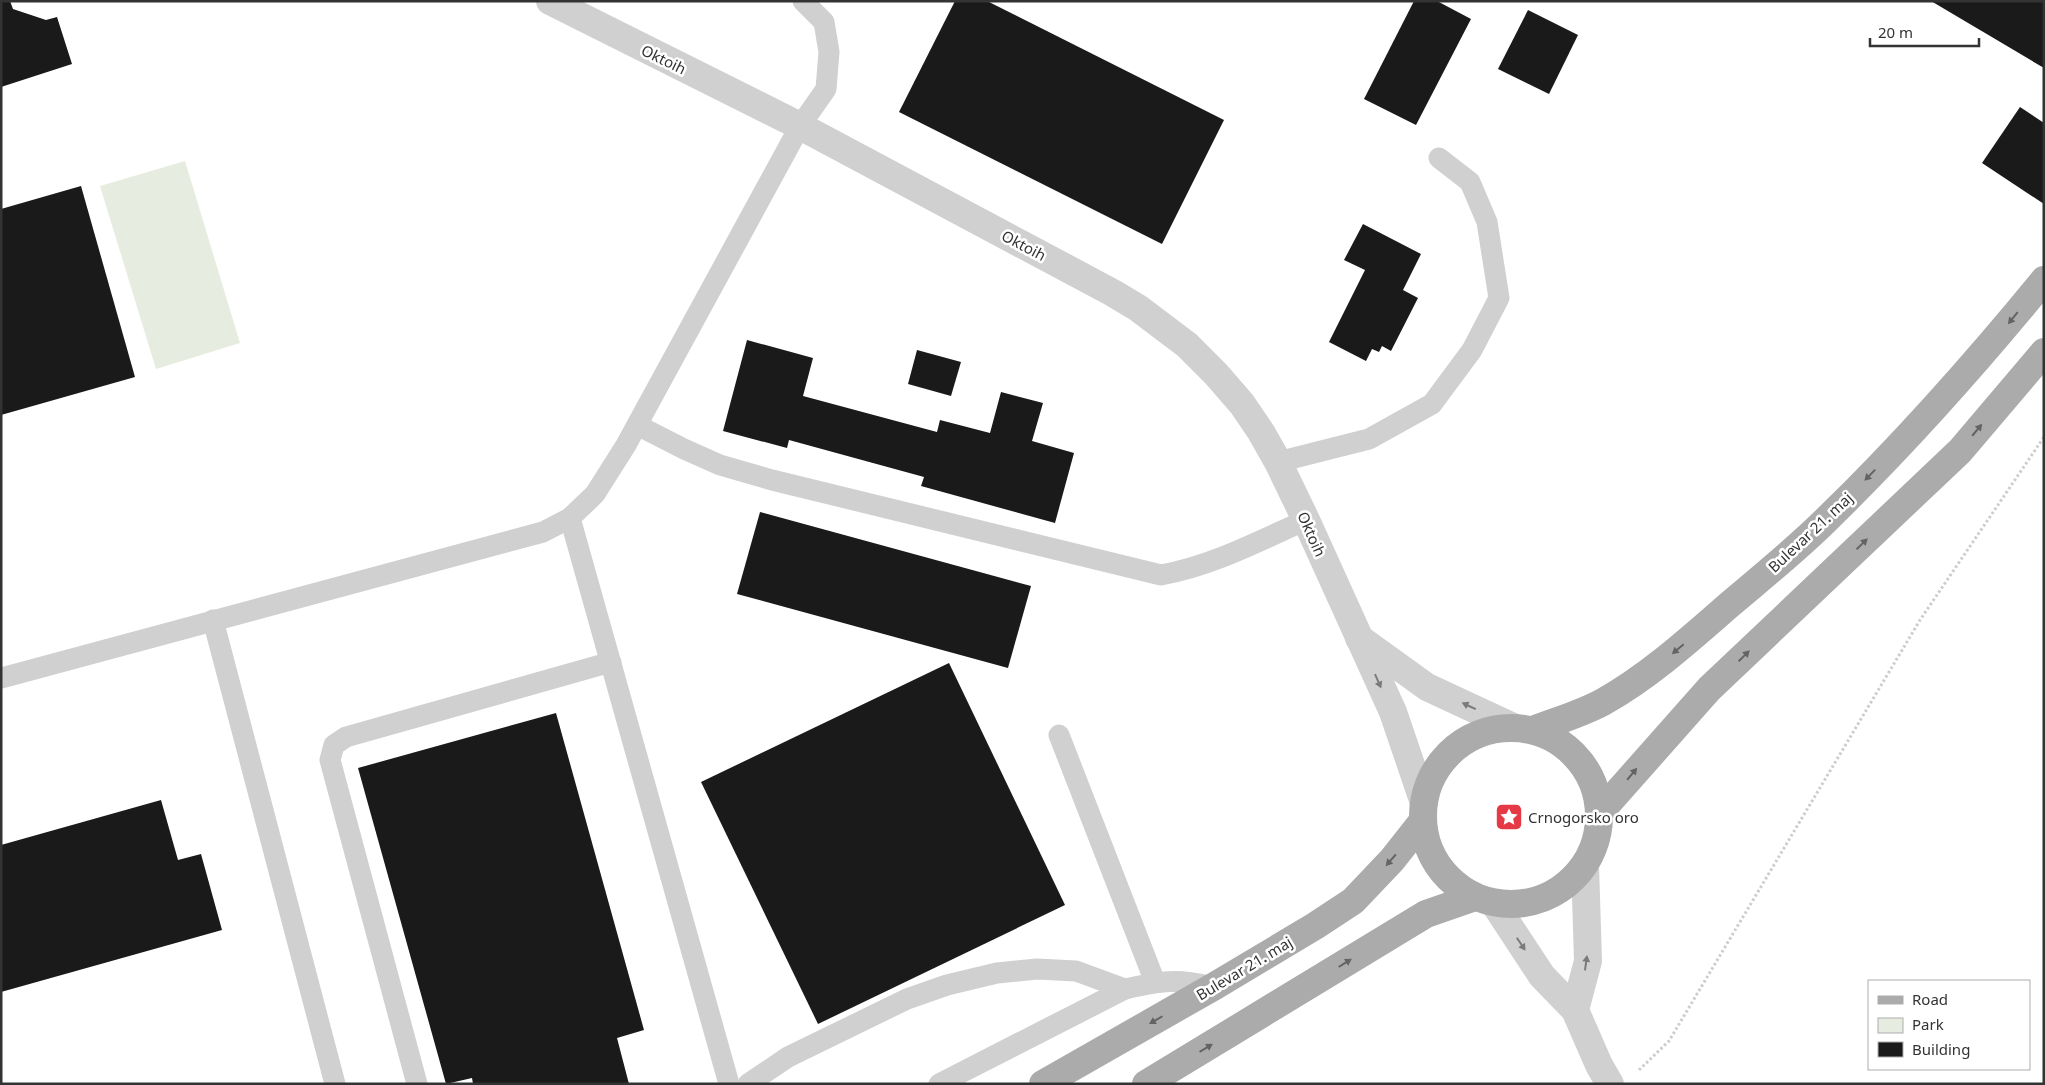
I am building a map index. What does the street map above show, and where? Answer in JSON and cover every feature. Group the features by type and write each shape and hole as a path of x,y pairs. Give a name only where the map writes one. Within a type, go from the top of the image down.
{"main road":[{"name":"Bulevar 21. maj","path":"1523,728 1602,703 1625,689 1671,654 1784,558 1827,519 1927,416 1977,361 2044,280"},
{"path":"1601,812 1709,689 1960,451 2044,352"},
{"path":"1523,728 1559,741 1580,759 1595,784 1601,812 1597,839 1585,865 1566,886 1541,899 1513,905 1485,900 1455,885 1438,868 1428,846 1423,811 1430,779 1444,757 1464,740 1488,730 1523,728"},
{"name":"Bulevar 21. maj","path":"1043,1084 1213,987 1315,926 1353,900 1392,860 1423,811"},
{"path":"1146,1084 1426,914 1485,900"}],"street":[{"name":"Oktoih","path":"550,1 800,126 1113,293 1163,326 1187,345 1242,404 1278,462 1393,712 1423,811"},
{"path":"1358,637 1427,687 1523,728"},
{"path":"1575,1010 1588,960 1585,865"},
{"path":"1485,900 1542,976 1575,1010 1599,1065 1610,1084"}],"lane":[{"path":"1,678 543,532 570,518 595,494 637,425 800,126 826,89 829,52 824,22 803,1"},
{"path":"1278,462 1369,439 1432,404 1472,350 1499,298 1487,222 1470,182 1439,158"},
{"path":"637,425 720,465 764,478 1161,575 1210,562 1306,520"},
{"path":"570,518 729,1084"},
{"path":"213,620 335,1084"},
{"path":"417,1084 330,760 334,745 346,737 611,662"},
{"path":"1059,735 1155,982"},
{"path":"748,1084 797,1052 907,999 997,973 1038,969 1076,971 1125,989"},
{"path":"939,1084 1125,989 1155,982 1187,980 1213,987"}],"path":[{"path":"1637,1072 1669,1041 1920,620 2044,437"}],"green space":[{"path":"185,161 240,343 156,369 100,186"}],"building":[{"path":"1,1 10,1 13,9 46,20 57,17 72,64 1,87"},
{"path":"955,1 987,1 1224,120 1162,244 899,112"},
{"path":"1414,1 1437,1 1471,19 1416,125 1364,99"},
{"path":"1931,1 2044,1 2044,68"},
{"path":"1528,10 1578,35 1549,94 1498,69"},
{"path":"2020,107 2044,123 2044,204 1982,163"},
{"path":"81,186 135,377 1,415 1,209"},
{"path":"1363,224 1421,254 1403,290 1418,298 1391,351 1382,346 1379,352 1372,349 1366,361 1329,342 1365,270 1344,260"},
{"path":"747,340 813,358 803,396 937,432 940,420 990,433 1001,392 1043,403 1032,441 1074,453 1055,523 921,486 924,477 789,440 787,448 723,431"},
{"path":"917,350 961,362 951,396 908,384"},
{"path":"760,512 1031,586 1008,668 737,594"},
{"path":"949,663 1065,905 818,1024 701,782"},
{"path":"556,713 644,1030 617,1038 629,1084 473,1084 472,1078 446,1084 358,768"},
{"path":"161,800 178,860 201,854 222,930 1,992 1,845"}],"place":[{"name":"Crnogorsko oro","path":"1509,817"}]}
